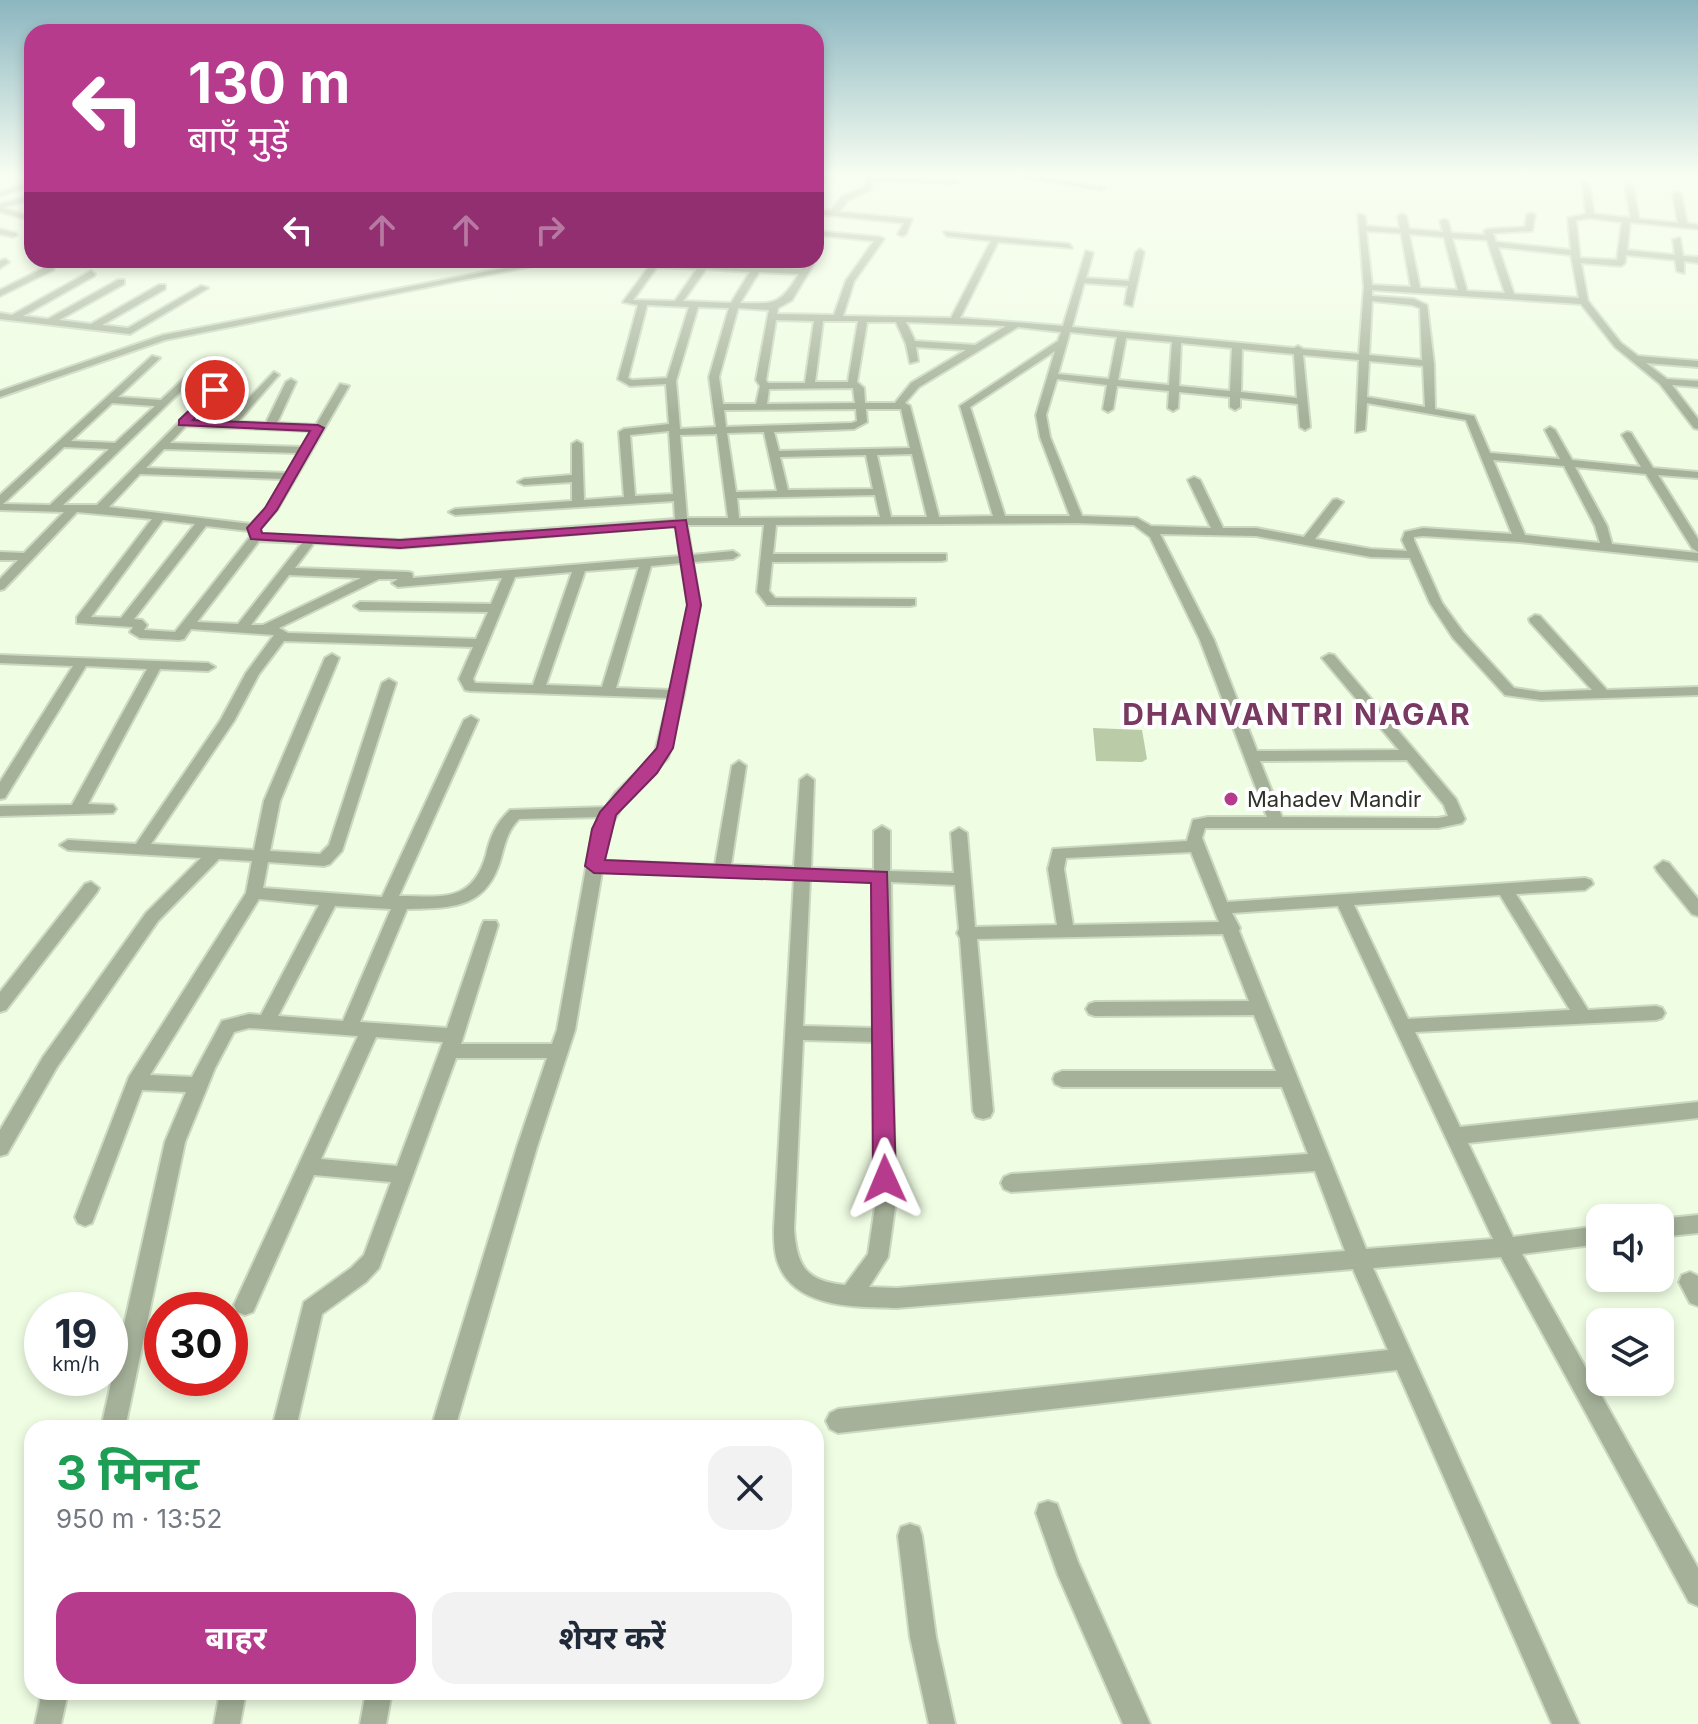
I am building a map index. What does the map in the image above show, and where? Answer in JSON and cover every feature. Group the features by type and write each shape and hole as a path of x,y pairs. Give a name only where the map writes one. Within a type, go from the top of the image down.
{"street":[{"path":"837,320 850,281 868,256"},
{"path":"955,319 987,256"},
{"path":"1077,519 1041,425 1061,343 1088,256"},
{"path":"1129,304 1139,256"},
{"path":"1360,430 1368,292 1365,256"},
{"path":"1410,256 1416,290"},
{"path":"1453,256 1463,293"},
{"path":"1496,256 1510,296"},
{"path":"1623,256 1623,261 1616,264 1575,257 1584,301 1618,345 1664,382 1698,426"},
{"path":"1665,256 1698,260"},
{"path":"1679,258 1681,271"},
{"path":"0,293 50,268"},
{"path":"0,394 163,338 517,268"},
{"path":"651,268 627,299 643,304 734,305 819,320 955,319 1298,349 1429,364"},
{"path":"445,1420 527,1147 560,1051 601,829 608,812 661,758 677,694 694,605 681,522 671,381 686,304 704,268"},
{"path":"748,268 805,272"},
{"path":"761,406 765,386 761,380 763,357 773,312 789,298 807,268"},
{"path":"734,521 714,377 734,305 757,269"},
{"path":"13,318 91,274"},
{"path":"1080,280 1131,284"},
{"path":"49,322 121,282"},
{"path":"90,328 162,287"},
{"path":"0,316 124,332 136,329 204,288"},
{"path":"1368,292 1416,290 1584,301"},
{"path":"1368,292 1422,305 1434,409"},
{"path":"643,304 623,379 630,383 671,381"},
{"path":"899,318 911,344 913,361"},
{"path":"809,386 819,320"},
{"path":"852,385 863,320"},
{"path":"899,404 915,385 1020,325"},
{"path":"1108,409 1122,333"},
{"path":"1173,408 1177,338"},
{"path":"1000,519 965,406 1061,343"},
{"path":"911,344 975,348"},
{"path":"1235,407 1237,344"},
{"path":"1298,349 1305,427"},
{"path":"0,504 155,358"},
{"path":"1634,359 1698,364"},
{"path":"54,507 201,367"},
{"path":"100,509 231,373"},
{"path":"230,425 274,375"},
{"path":"1052,376 1301,401"},
{"path":"270,426 291,382"},
{"path":"1664,382 1698,384"},
{"path":"630,500 624,432 859,426 862,422 859,388 852,385 765,386"},
{"path":"160,517 82,620 140,625 137,632 140,634 179,636 255,532 344,386"},
{"path":"1362,399 1452,412 1475,423 1520,538"},
{"path":"109,400 164,403"},
{"path":"718,407 899,404 906,408 934,520"},
{"path":"183,423 318,428"},
{"path":"768,428 783,494"},
{"path":"1550,430 1601,526 1607,547"},
{"path":"1627,435 1698,548"},
{"path":"62,444 118,446"},
{"path":"577,444 578,503"},
{"path":"161,446 305,450"},
{"path":"774,454 915,451"},
{"path":"871,452 886,520"},
{"path":"1487,456 1698,475"},
{"path":"137,471 291,476"},
{"path":"524,482 578,478"},
{"path":"1194,480 1218,530"},
{"path":"732,495 879,492"},
{"path":"455,512 679,497"},
{"path":"1309,539 1337,502"},
{"path":"0,504 100,509 310,540 400,544 681,522 1000,519 1121,519 1137,522 1150,530 1207,640 1276,821"},
{"path":"0,522 15,507"},
{"path":"0,586 74,508"},
{"path":"770,521 763,592 772,602 910,602"},
{"path":"124,623 203,522"},
{"path":"1150,530 1218,530 1309,539 1354,551 1415,555"},
{"path":"1698,557 1520,538 1414,533 1408,540 1436,603 1458,635 1502,686 1525,696 1698,691"},
{"path":"242,628 310,540"},
{"path":"286,571 376,575 403,580 733,555"},
{"path":"0,556 28,557"},
{"path":"767,558 942,557"},
{"path":"608,692 646,562"},
{"path":"538,690 580,568"},
{"path":"510,574 466,684 479,689 677,694"},
{"path":"266,629 376,575"},
{"path":"360,606 496,608"},
{"path":"1535,619 1603,694"},
{"path":"187,625 266,629 280,632 281,637"},
{"path":"281,637 482,643"},
{"path":"140,849 227,721 253,673 281,637"},
{"path":"85,1217 136,1082 254,893 272,801 332,658"},
{"path":"1329,658 1457,812 1452,822 1276,821 1198,824 1194,830 1359,1259 1566,1724"},
{"path":"1,660 208,667"},
{"path":"0,794 82,662"},
{"path":"77,810 156,665"},
{"path":"68,845 315,862 330,855 389,683"},
{"path":"349,1028 395,902 471,720"},
{"path":"1251,756 1412,755"},
{"path":"722,872 739,766"},
{"path":"807,780 784,1229 788,1264 812,1288 858,1296 897,1298 1507,1247 1586,1237"},
{"path":"0,811 108,809"},
{"path":"254,893 395,902 460,899 482,884 501,829 515,814 608,812"},
{"path":"858,1296 878,1257 883,1232 882,831"},
{"path":"959,833 960,879 983,1111"},
{"path":"1066,931 1056,869 1059,853 1198,846"},
{"path":"0,1148 50,1062 152,917 214,855"},
{"path":"594,866 800,876 960,879"},
{"path":"1663,867 1698,910"},
{"path":"1224,908 1585,884"},
{"path":"0,1005 91,888"},
{"path":"1504,889 1583,1017"},
{"path":"266,1022 331,898"},
{"path":"1343,900 1507,1247 1698,1593"},
{"path":"286,1420 312,1309 320,1299 363,1274 372,1261 452,1044 490,925"},
{"path":"965,933 1232,928"},
{"path":"1095,1009 1262,1008"},
{"path":"1403,1026 1656,1013"},
{"path":"115,1420 175,1142 198,1085 228,1026 236,1022 266,1022 349,1028 452,1044 560,1051"},
{"path":"248,1298 286,1208 309,1166 370,1030"},
{"path":"796,1033 883,1035"},
{"path":"1062,1079 1289,1079"},
{"path":"136,1082 198,1085"},
{"path":"1454,1136 1698,1110"},
{"path":"1011,1183 1321,1162"},
{"path":"309,1166 405,1175"},
{"path":"1674,1227 1698,1224"},
{"path":"838,1421 1403,1359"},
{"path":"1048,1513 1072,1579 1137,1724"},
{"path":"910,1536 923,1637 942,1724"},
{"path":"48,1724 53,1700"},
{"path":"227,1724 232,1700"},
{"path":"373,1724 378,1700"}],"green space":[{"path":"1093,728 1142,730 1147,759 1142,762 1096,761"}],"place":[{"name":"Mahadev Mandir","path":"1231,799"}],"district":[{"name":"DHANVANTRI NAGAR","path":"1297,714"}],"route":[{"path":"215,390 183,423 318,428 271,510 254,528 256,537 400,544 681,522 694,605 665,748 661,758 608,812 601,829 594,866 881,877 885,1179"}]}
